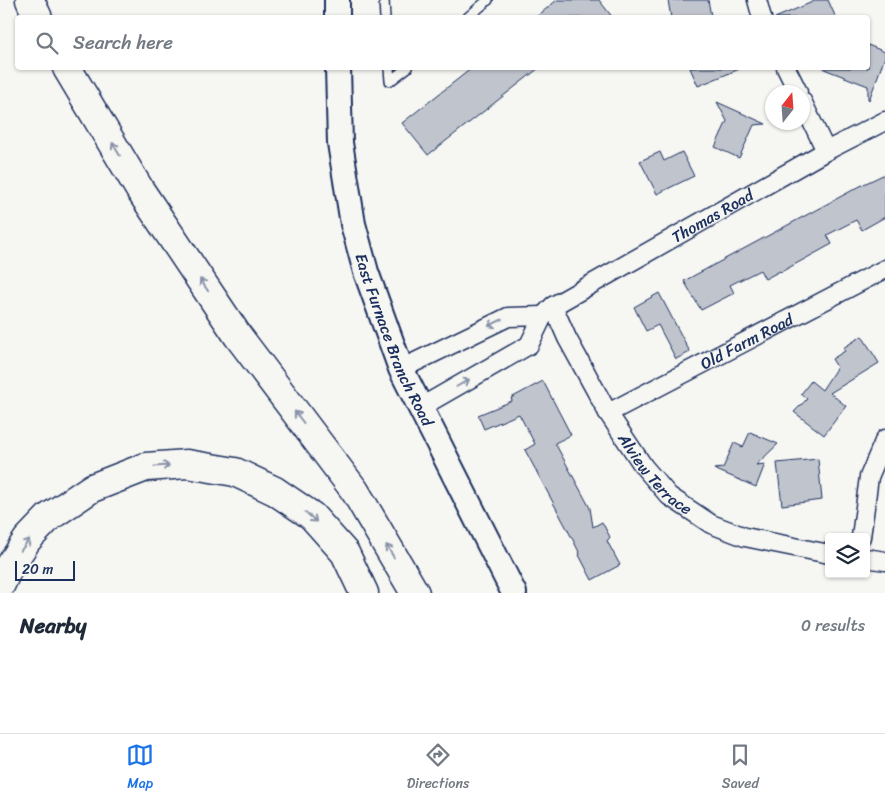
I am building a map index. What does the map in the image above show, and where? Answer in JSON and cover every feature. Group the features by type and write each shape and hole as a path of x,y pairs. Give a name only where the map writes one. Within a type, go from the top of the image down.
{"highway":[{"path":"30,0 37,15"},
{"path":"68,70 146,198 238,336 355,491 415,593"},
{"path":"0,586 8,569 28,540 49,517 92,488 146,467 187,464 235,472 275,491 312,516 344,553 364,593"}],"main road":[{"path":"337,0 337,15"},
{"name":"East Furnace Branch Road","path":"338,70 340,143 353,224 366,272 401,369 514,593"}],"street":[{"path":"756,0 761,15"},
{"path":"787,70 794,85"},
{"path":"810,118 826,151"},
{"name":"Thomas Road","path":"401,369 508,317 548,311 826,151 885,121"},
{"name":"Old Farm Road","path":"608,413 885,269"},
{"path":"421,407 529,345 548,311"},
{"name":"Alview Terrace","path":"548,311 566,338 608,413 644,467 669,496 711,524 745,537 825,553"},
{"path":"862,533 869,477 885,439"},
{"path":"870,559 885,561"}],"lane":[{"path":"384,0 385,15"},
{"path":"470,15 488,0"},
{"path":"389,70 390,81 404,70"}],"building":[{"path":"557,0 599,0 611,15 539,15"},
{"path":"668,0 708,0 711,15 670,15"},
{"path":"817,0 828,0 835,15 782,15"},
{"path":"870,46 885,52 885,57 869,100 868,86 827,70 870,70"},
{"path":"469,70 536,70 428,155 402,123"},
{"path":"691,70 737,70 698,86"},
{"path":"717,102 765,124 754,125 739,158 715,147 727,121"},
{"path":"660,152 664,161 682,152 694,176 657,194 640,161"},
{"path":"885,174 885,217 862,230 856,220 827,235 832,244 765,279 760,270 730,285 734,293 701,310 684,281"},
{"path":"659,293 690,352 676,359 658,325 646,331 634,307"},
{"path":"862,336 879,363 830,393 846,406 824,435 794,412 807,399 801,394 811,381 822,390 837,367 832,359 845,351 843,348"},
{"path":"543,381 571,435 555,443 590,508 593,527 602,522 610,537 607,541 620,565 592,580 525,450 535,444 519,414 484,429 478,415 512,401 511,398"},
{"path":"750,432 778,444 756,465 765,464 756,487 714,469 723,468 734,443 743,447"},
{"path":"818,459 822,500 782,505 777,463"}]}
